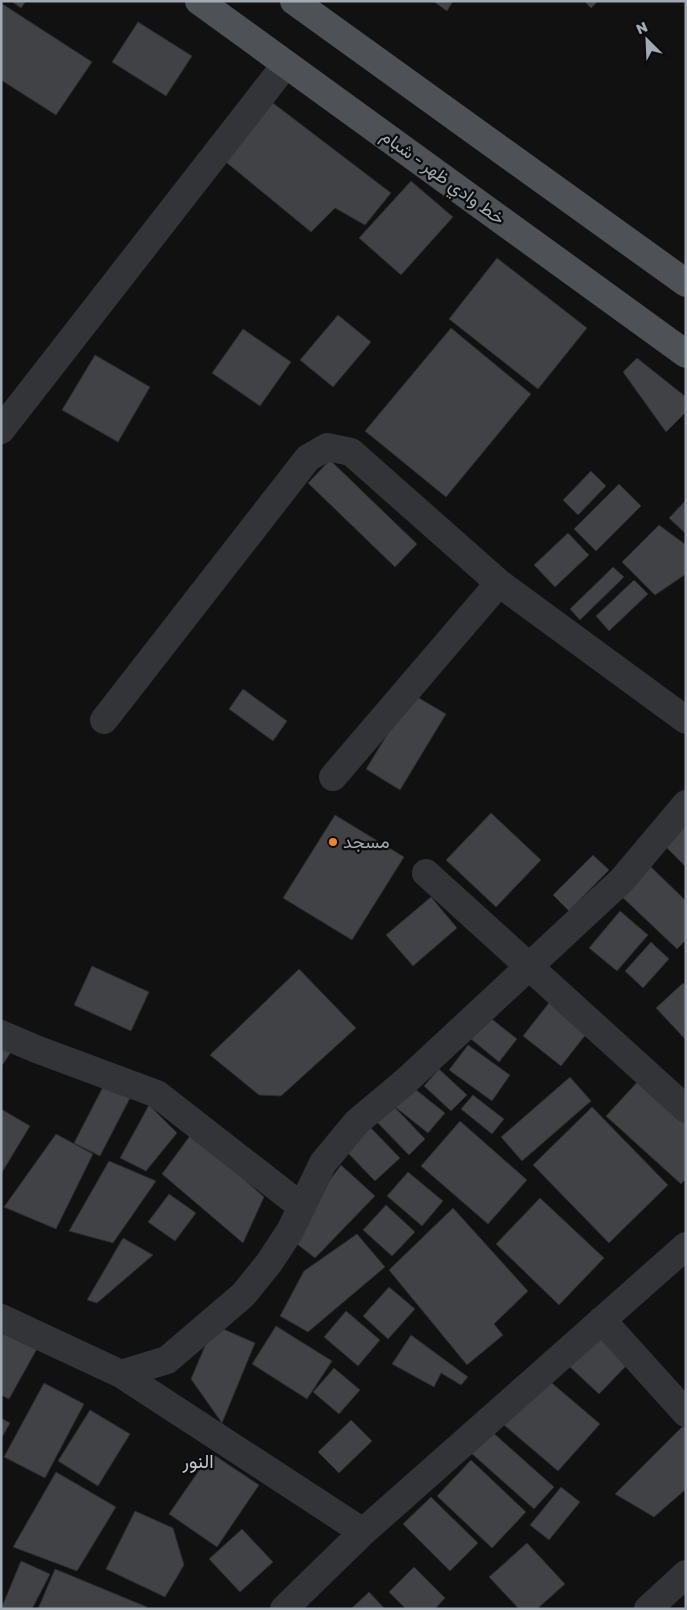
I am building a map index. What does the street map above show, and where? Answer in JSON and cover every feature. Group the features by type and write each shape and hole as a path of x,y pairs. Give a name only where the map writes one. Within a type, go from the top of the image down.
{"main road":[{"name":"خط وادي ظهر - شبام","path":"200,1 686,354"},
{"path":"294,1 686,282"}],"street":[{"path":"1,430 286,64"},
{"path":"104,720 308,458 327,447 350,452 499,583 686,720"},
{"path":"333,777 499,583"},
{"path":"121,1374 167,1360 243,1295 290,1231 323,1163 357,1122 406,1081 622,880 686,804"},
{"path":"426,873 686,1109"},
{"path":"1,1034 157,1094 302,1207"},
{"path":"284,1609 363,1532 686,1246"},
{"path":"1,1318 121,1374 363,1532"},
{"path":"602,1320 686,1413"},
{"path":"648,1609 686,1574"}],"building":[{"path":"11,1 26,1 21,8"},
{"path":"433,1 453,1 447,11"},
{"path":"584,1 598,1 591,8"},
{"path":"1,3 92,62 56,115 1,80"},
{"path":"138,22 192,56 166,96 112,62"},
{"path":"273,103 391,193 365,225 335,208 311,232 221,158"},
{"path":"411,181 453,217 401,275 359,238"},
{"path":"497,258 587,328 538,389 449,319"},
{"path":"338,315 371,342 333,387 300,360"},
{"path":"451,328 531,394 446,497 365,431"},
{"path":"243,329 291,362 260,406 212,373"},
{"path":"95,355 150,387 118,442 62,410"},
{"path":"637,358 686,397 686,412 666,432 623,372"},
{"path":"330,460 417,544 395,567 308,483"},
{"path":"591,471 606,486 578,515 563,500"},
{"path":"619,484 641,506 596,551 574,529"},
{"path":"686,500 686,534 669,518"},
{"path":"659,525 686,545 686,574 655,595 622,562"},
{"path":"568,533 589,555 555,587 534,565"},
{"path":"613,567 624,577 580,620 570,609"},
{"path":"634,580 648,594 609,631 596,616"},
{"path":"243,689 287,721 273,741 229,709"},
{"path":"412,694 446,714 400,790 366,769"},
{"path":"491,813 541,860 496,907 446,860"},
{"path":"335,815 404,857 352,940 283,898"},
{"path":"686,816 686,867 660,841"},
{"path":"593,855 609,870 569,911 553,895"},
{"path":"647,863 686,901 686,940 677,949 618,893"},
{"path":"431,897 457,928 413,966 386,935"},
{"path":"620,911 648,935 617,971 589,948"},
{"path":"651,942 669,959 643,988 625,971"},
{"path":"92,966 149,992 131,1031 74,1005"},
{"path":"299,969 356,1028 281,1096 259,1095 210,1055"},
{"path":"683,983 686,986 685,1039 656,1008"},
{"path":"552,999 591,1028 561,1066 523,1036"},
{"path":"483,1012 517,1039 499,1062 465,1034"},
{"path":"1,1036 17,1043 1,1067"},
{"path":"468,1045 510,1075 492,1101 449,1070"},
{"path":"439,1069 467,1095 451,1111 424,1086"},
{"path":"570,1077 591,1101 522,1161 501,1137"},
{"path":"641,1078 686,1119 686,1179 681,1184 606,1116"},
{"path":"104,1085 130,1098 100,1156 74,1143"},
{"path":"410,1085 445,1113 428,1133 394,1106"},
{"path":"473,1095 504,1119 492,1134 461,1109"},
{"path":"387,1099 425,1139 409,1155 370,1115"},
{"path":"149,1105 177,1133 146,1171 120,1158"},
{"path":"592,1107 668,1185 609,1243 533,1165"},
{"path":"1,1109 30,1126 1,1174"},
{"path":"460,1121 527,1180 488,1224 421,1166"},
{"path":"369,1126 400,1158 375,1181 344,1149"},
{"path":"192,1133 264,1197 243,1243 162,1174"},
{"path":"56,1134 93,1154 56,1229 4,1207"},
{"path":"109,1161 156,1181 113,1243 69,1231"},
{"path":"341,1165 375,1196 315,1258 288,1237"},
{"path":"408,1172 443,1201 422,1226 387,1196"},
{"path":"169,1194 196,1213 175,1241 148,1222"},
{"path":"540,1198 604,1258 559,1305 496,1244"},
{"path":"386,1205 415,1232 392,1256 363,1230"},
{"path":"453,1208 528,1291 494,1324 503,1335 467,1365 389,1270"},
{"path":"357,1234 385,1267 308,1332 280,1316 304,1271"},
{"path":"123,1238 153,1255 97,1303 87,1300"},
{"path":"389,1287 415,1309 388,1339 363,1316"},
{"path":"346,1311 380,1340 358,1366 324,1337"},
{"path":"214,1325 255,1343 222,1423 191,1379"},
{"path":"276,1326 332,1361 307,1399 252,1364"},
{"path":"1,1332 38,1347 9,1399 1,1395"},
{"path":"411,1335 468,1377 461,1385 441,1373 434,1387 392,1364"},
{"path":"599,1336 628,1364 599,1394 569,1366"},
{"path":"334,1368 360,1390 339,1414 313,1392"},
{"path":"546,1378 600,1424 558,1471 504,1425"},
{"path":"44,1383 84,1404 45,1478 4,1457"},
{"path":"90,1410 130,1434 98,1486 58,1461"},
{"path":"1,1418 10,1423 1,1439"},
{"path":"351,1420 372,1441 339,1473 318,1452"},
{"path":"683,1426 686,1428 686,1489 654,1517 615,1494"},
{"path":"490,1430 554,1487 534,1509 470,1452"},
{"path":"211,1453 259,1485 217,1547 169,1514"},
{"path":"471,1460 526,1512 492,1548 437,1496"},
{"path":"56,1472 116,1507 77,1571 13,1547"},
{"path":"561,1487 580,1502 549,1540 530,1525"},
{"path":"431,1497 478,1543 450,1571 403,1524"},
{"path":"135,1511 173,1528 184,1565 165,1597 106,1569"},
{"path":"242,1529 273,1562 240,1592 209,1559"},
{"path":"527,1543 565,1584 537,1609 519,1609 489,1577"},
{"path":"21,1561 50,1574 32,1609 1,1609"},
{"path":"414,1567 445,1598 435,1609 406,1609 389,1592"},
{"path":"55,1569 147,1607 146,1609 38,1609"},
{"path":"369,1592 385,1609 352,1608"}],"place":[{"name":"مسجد","path":"333,842"}],"district":[{"name":"النور","path":"198,1461"}]}
